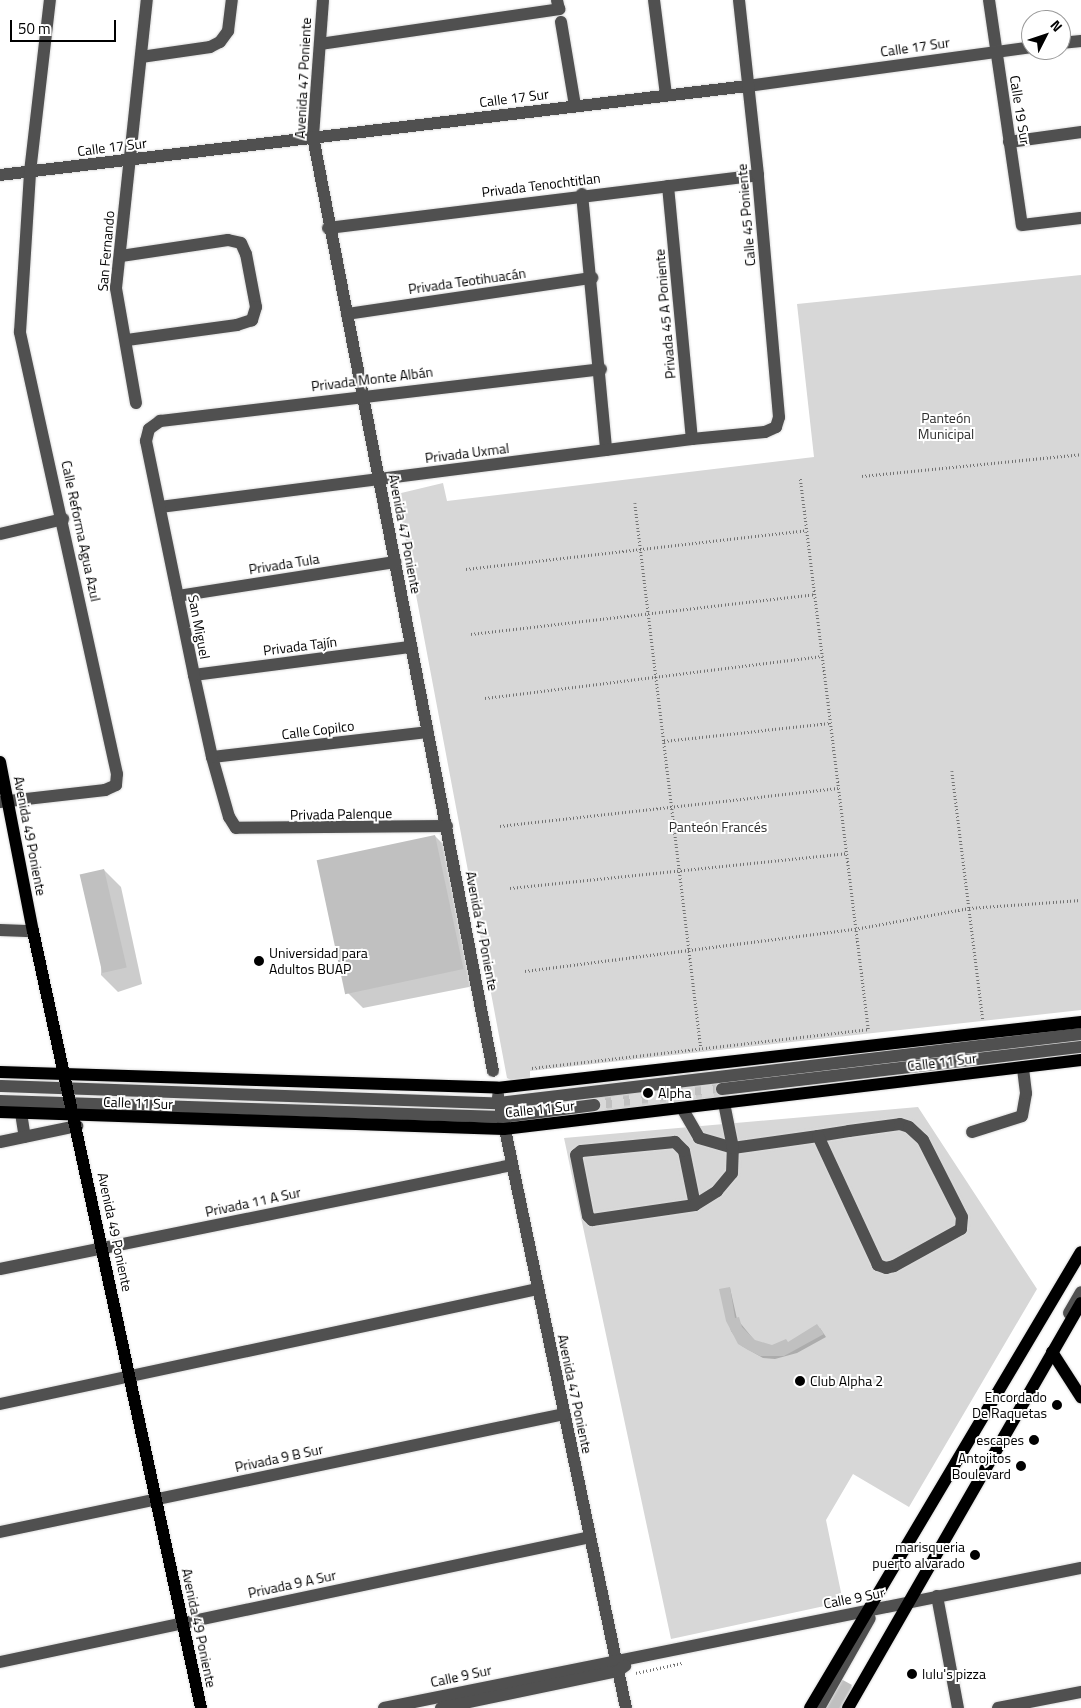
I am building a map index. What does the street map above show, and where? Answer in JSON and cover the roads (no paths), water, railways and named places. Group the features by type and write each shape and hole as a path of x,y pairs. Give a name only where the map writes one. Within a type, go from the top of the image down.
{"main road":[{"name":"Avenida 49 Poniente","path":"0,762 3,802 104,1248 201,1708"},
{"name":"Calle 11 Sur","path":"0,1072 66,1076 496,1087 1081,1022"},
{"name":"Calle 11 Sur","path":"0,1112 503,1123 682,1108 1081,1060"},
{"path":"810,1708 872,1609 1081,1252"},
{"path":"848,1708 905,1603 1081,1304"},
{"path":"1052,1352 1081,1398"}],"street":[{"name":"Calle Reforma Agua Azul","path":"3,802 105,790 116,785 117,774 63,519 20,332 30,172 50,0"},
{"name":"San Fernando","path":"136,403 126,340 116,305 129,159 147,0"},
{"path":"142,57 210,47 220,42 228,30 232,0"},
{"name":"Avenida 47 Poniente","path":"323,0 313,137 328,228 347,314 493,1071"},
{"path":"654,0 666,95"},
{"name":"Calle 45 Poniente","path":"739,0 758,175 779,417 776,427"},
{"name":"Calle 19 Sur","path":"989,0 995,52 1022,225 1081,218"},
{"path":"320,44 559,10 575,106"},
{"name":"Calle 17 Sur","path":"0,175 748,86 1021,48"},
{"path":"1009,142 1081,132"},
{"name":"Privada Tenochtitlan","path":"328,228 582,194 758,175"},
{"name":"Privada 45 A Poniente","path":"668,186 692,438"},
{"path":"582,194 601,369 606,450"},
{"path":"121,256 228,240 241,243 246,254 256,307 252,320 238,325 126,340"},
{"name":"Privada Teotihuacán","path":"347,314 592,278"},
{"name":"Privada Monte Albán","path":"149,429 160,421 362,395 601,369"},
{"name":"Privada Uxmal","path":"160,507 692,438 765,432 776,427"},
{"name":"San Miguel","path":"149,429 146,441 194,675 212,757 229,817 236,828"},
{"path":"0,534 63,519"},
{"name":"Privada Tula","path":"178,596 395,562"},
{"name":"Privada Tajín","path":"194,675 411,647"},
{"name":"Calle Copilco","path":"212,757 428,732"},
{"name":"Privada Palenque","path":"236,828 447,826"},
{"path":"0,930 33,931"},
{"path":"0,1086 499,1103 1081,1034"},
{"path":"722,1089 1081,1048"},
{"path":"972,1132 1022,1116 1026,1093 1023,1067"},
{"name":"Avenida 47 Poniente","path":"496,1087 626,1708"},
{"path":"0,1101 74,1115"},
{"path":"695,1205 684,1151 675,1142 581,1152 576,1156 588,1216 592,1220 695,1205 717,1191 726,1181 734,1164 733,1148 724,1103"},
{"path":"503,1123 594,1105"},
{"path":"682,1108 699,1138 733,1148 900,1124 917,1132 962,1217 961,1229 894,1266 886,1268 878,1265 818,1136"},
{"path":"21,1113 25,1137"},
{"path":"0,1142 25,1137 74,1115"},
{"name":"Privada 11 A Sur","path":"0,1269 512,1164"},
{"path":"819,1708 872,1609 1081,1261"},
{"path":"0,1404 538,1289"},
{"path":"843,1708 905,1603 1081,1292"},
{"name":"Privada 9 B Sur","path":"0,1532 564,1414"},
{"name":"Privada 9 A Sur","path":"0,1662 590,1537"},
{"name":"Calle 9 Sur","path":"441,1708 633,1661 872,1609 1081,1568"},
{"path":"937,1596 958,1708"},
{"name":"Calle 9 Sur","path":"384,1708 617,1665"},
{"path":"998,1708 1081,1692"}],"tunnel":[{"path":"594,1105 722,1089"}],"place":[{"name":"Universidad para Adultos BUAP","path":"259,961"},
{"name":"Alpha","path":"648,1093"},
{"name":"Club Alpha 2","path":"800,1381"},
{"name":"Encordado De Raquetas","path":"1057,1405"},
{"name":"escapes","path":"1034,1440"},
{"name":"Antojitos Boulevard","path":"1021,1466"},
{"name":"marisqueria puerto alvarado","path":"975,1555"},
{"name":"lulu's pizza","path":"912,1674"}],"park label":[{"name":"Panteón Municipal","path":"946,426"},
{"name":"Panteón Francés","path":"718,827"}]}
